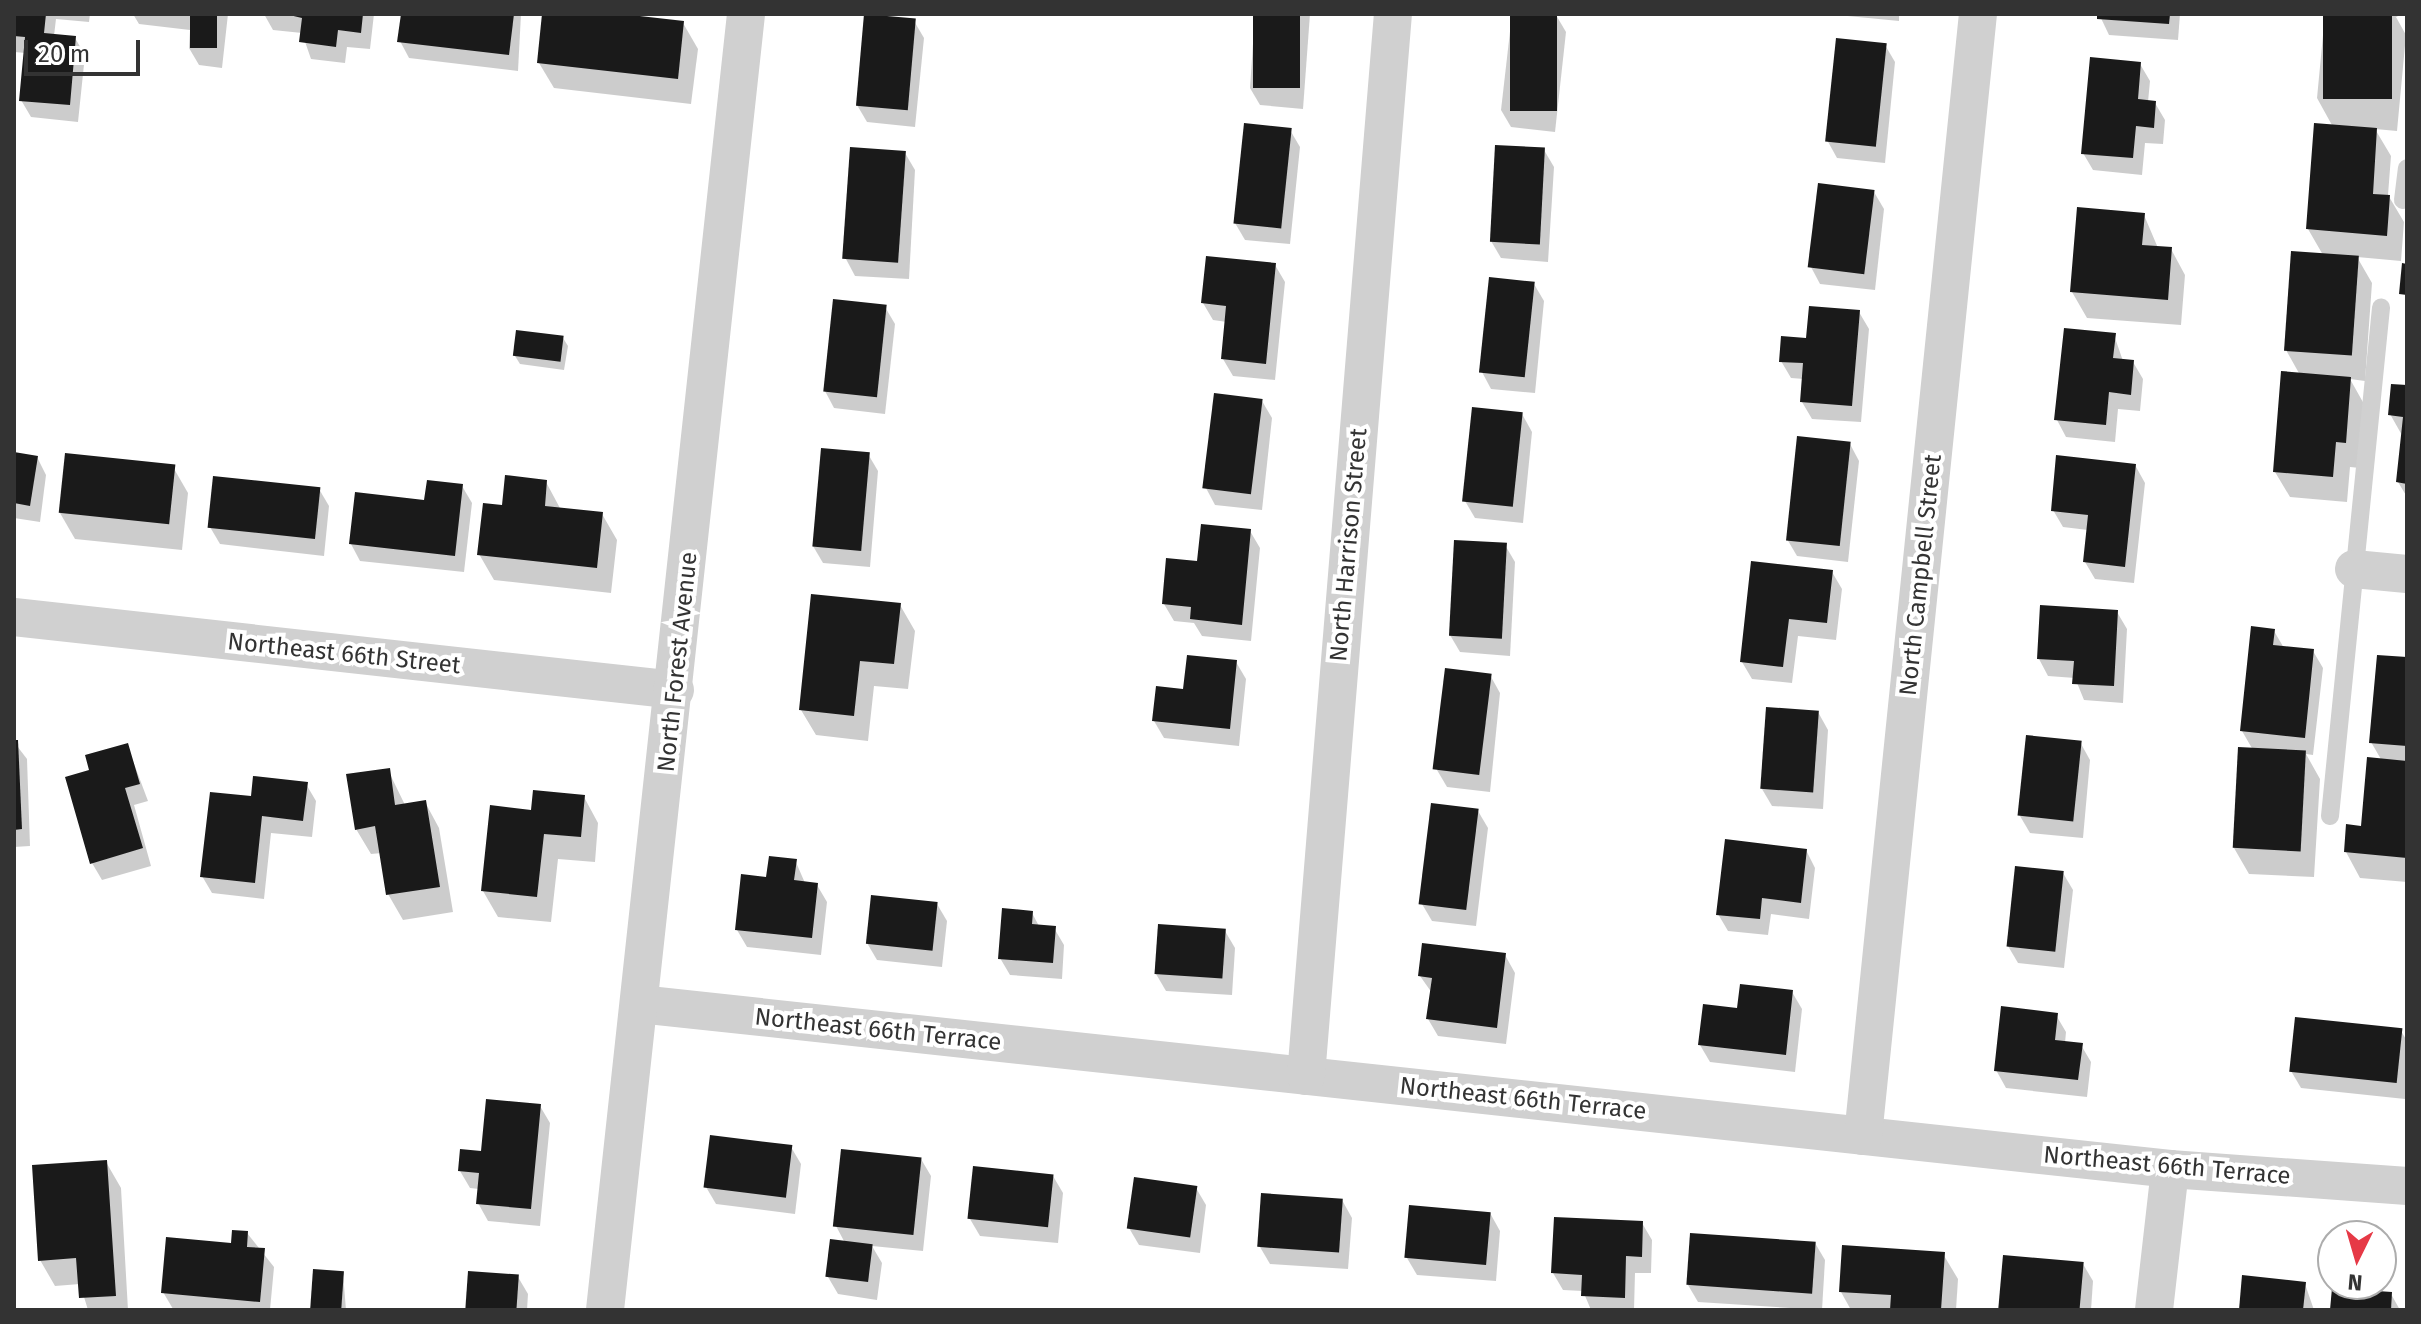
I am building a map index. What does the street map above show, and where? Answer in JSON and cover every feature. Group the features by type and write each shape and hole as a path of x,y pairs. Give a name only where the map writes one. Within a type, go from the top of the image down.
{"street":[{"name":"North Forest Avenue","path":"605,1310 675,690 746,14"},
{"name":"North Harrison Street","path":"1306,1076 1393,14"},
{"name":"North Campbell Street","path":"1863,1136 1978,14"},
{"path":"2354,569 2407,574"},
{"name":"Northeast 66th Street","path":"14,617 675,690"},
{"name":"Northeast 66th Terrace","path":"639,1004 2170,1169 2407,1186"},
{"path":"2154,1310 2170,1169"}],"lane":[{"path":"2403,200 2407,168"},
{"path":"2330,816 2381,308"}],"building":[{"path":"14,14 46,14 44,33 76,36 70,105 19,101 25,37 14,36"},
{"path":"190,14 217,14 217,48 190,48"},
{"path":"285,14 363,14 361,33 338,30 336,47 299,42 302,18"},
{"path":"401,14 514,14 509,55 397,42"},
{"path":"542,14 622,14 684,21 678,79 537,63"},
{"path":"864,14 916,19 908,110 856,106"},
{"path":"1253,14 1300,14 1300,88 1253,88"},
{"path":"1510,14 1557,14 1557,111 1510,111"},
{"path":"2097,14 2170,14 2169,24 2097,19"},
{"path":"2323,14 2392,14 2392,99 2323,99"},
{"path":"1836,38 1887,43 1876,147 1825,141"},
{"path":"2090,57 2141,62 2138,99 2156,101 2154,128 2136,126 2133,158 2081,154"},
{"path":"1244,123 1292,128 1281,228 1233,223"},
{"path":"2314,123 2377,128 2373,194 2390,195 2387,236 2306,229"},
{"path":"1495,145 1545,148 1540,244 1490,242"},
{"path":"850,147 906,151 898,263 842,259"},
{"path":"1818,183 1875,190 1864,274 1808,267"},
{"path":"2077,207 2145,213 2142,245 2172,247 2168,300 2070,292"},
{"path":"2291,251 2359,256 2352,355 2284,351"},
{"path":"1206,256 1276,263 1266,364 1221,359 1226,306 1201,303"},
{"path":"2402,263 2407,264 2407,295 2399,294"},
{"path":"1489,277 1535,282 1525,377 1479,372"},
{"path":"833,299 887,305 877,397 823,391"},
{"path":"1809,306 1860,310 1852,406 1800,402 1803,363 1779,362 1781,336 1806,338"},
{"path":"2064,328 2116,333 2113,358 2134,360 2131,395 2109,392 2106,425 2054,420"},
{"path":"516,330 564,336 560,362 513,356"},
{"path":"2281,371 2351,377 2346,443 2336,442 2333,477 2273,472"},
{"path":"2391,384 2407,385 2407,484 2396,482 2403,417 2388,415"},
{"path":"1214,393 1263,399 1251,494 1202,488"},
{"path":"1472,407 1523,412 1513,507 1462,501"},
{"path":"1797,436 1851,442 1840,546 1786,540"},
{"path":"821,448 870,452 861,551 812,547"},
{"path":"14,452 38,456 30,506 14,503"},
{"path":"65,453 175,465 169,524 59,513"},
{"path":"2056,455 2136,464 2125,567 2083,562 2088,515 2051,511"},
{"path":"505,475 547,480 545,506 603,512 597,568 477,555 483,503 502,505"},
{"path":"213,476 320,487 315,539 208,528"},
{"path":"427,480 463,484 455,556 349,544 355,492 424,500"},
{"path":"1201,524 1251,529 1242,625 1190,619 1191,607 1162,604 1166,558 1197,561"},
{"path":"1454,540 1507,543 1502,639 1449,636"},
{"path":"1751,561 1833,570 1827,623 1789,619 1783,667 1740,662"},
{"path":"811,594 901,603 894,664 860,661 854,716 799,710"},
{"path":"2040,605 2118,610 2114,686 2072,684 2074,661 2037,659"},
{"path":"2251,626 2275,629 2273,645 2314,649 2305,738 2240,731"},
{"path":"1187,655 1237,660 1230,729 1152,721 1156,686 1183,689"},
{"path":"2377,655 2407,657 2407,746 2369,743"},
{"path":"1445,668 1492,674 1479,775 1433,769"},
{"path":"1766,707 1819,711 1813,792 1760,789"},
{"path":"2026,735 2082,741 2073,821 2018,816"},
{"path":"14,740 18,740 22,829 14,830"},
{"path":"128,743 140,784 125,788 143,848 90,864 65,777 89,770 85,755"},
{"path":"2238,747 2306,751 2301,851 2233,848"},
{"path":"2367,757 2407,761 2407,858 2344,852 2346,824 2361,826"},
{"path":"390,768 395,805 426,800 440,887 386,895 375,826 355,830 346,774"},
{"path":"253,776 308,782 303,821 262,816 255,883 200,877 210,792 251,796"},
{"path":"533,790 585,795 581,837 544,834 537,897 481,891 490,805 531,810"},
{"path":"1431,803 1479,809 1466,910 1419,904"},
{"path":"1725,839 1807,849 1801,903 1762,898 1760,919 1716,915"},
{"path":"769,856 797,859 794,880 818,883 812,938 735,930 741,874 766,877"},
{"path":"2015,866 2064,871 2055,952 2007,947"},
{"path":"871,895 938,902 933,951 866,944"},
{"path":"1002,908 1033,911 1032,924 1056,926 1053,963 998,959"},
{"path":"1158,924 1226,929 1222,979 1155,974"},
{"path":"1422,943 1506,953 1497,1028 1426,1019 1432,978 1418,976"},
{"path":"1740,984 1793,990 1786,1055 1698,1045 1703,1004 1737,1008"},
{"path":"2001,1006 2058,1013 2055,1040 2083,1043 2078,1080 1994,1071"},
{"path":"2295,1017 2402,1028 2397,1083 2289,1072"},
{"path":"486,1099 541,1104 531,1209 476,1204 479,1173 458,1171 460,1149 481,1151"},
{"path":"710,1135 792,1145 786,1198 704,1188"},
{"path":"841,1149 922,1157 913,1235 833,1227"},
{"path":"107,1160 116,1296 79,1298 76,1258 38,1261 32,1165"},
{"path":"973,1166 1054,1174 1048,1227 967,1219"},
{"path":"1134,1177 1197,1186 1190,1237 1127,1228"},
{"path":"1261,1193 1343,1199 1339,1253 1257,1247"},
{"path":"1409,1205 1491,1212 1486,1265 1404,1258"},
{"path":"1554,1217 1643,1221 1642,1257 1626,1256 1625,1298 1581,1296 1582,1275 1551,1273"},
{"path":"232,1230 248,1231 247,1247 265,1248 260,1302 161,1293 166,1237 231,1243"},
{"path":"1690,1233 1816,1242 1812,1294 1686,1285"},
{"path":"830,1239 873,1244 868,1282 825,1277"},
{"path":"1842,1245 1945,1252 1941,1310 1890,1310 1891,1295 1839,1292"},
{"path":"2003,1255 2084,1262 2079,1310 1998,1309"},
{"path":"313,1269 344,1271 341,1310 310,1310"},
{"path":"468,1271 519,1275 516,1310 465,1310"},
{"path":"2242,1275 2306,1282 2303,1310 2239,1310"},
{"path":"2331,1300 2392,1300 2391,1310 2330,1310"}]}
